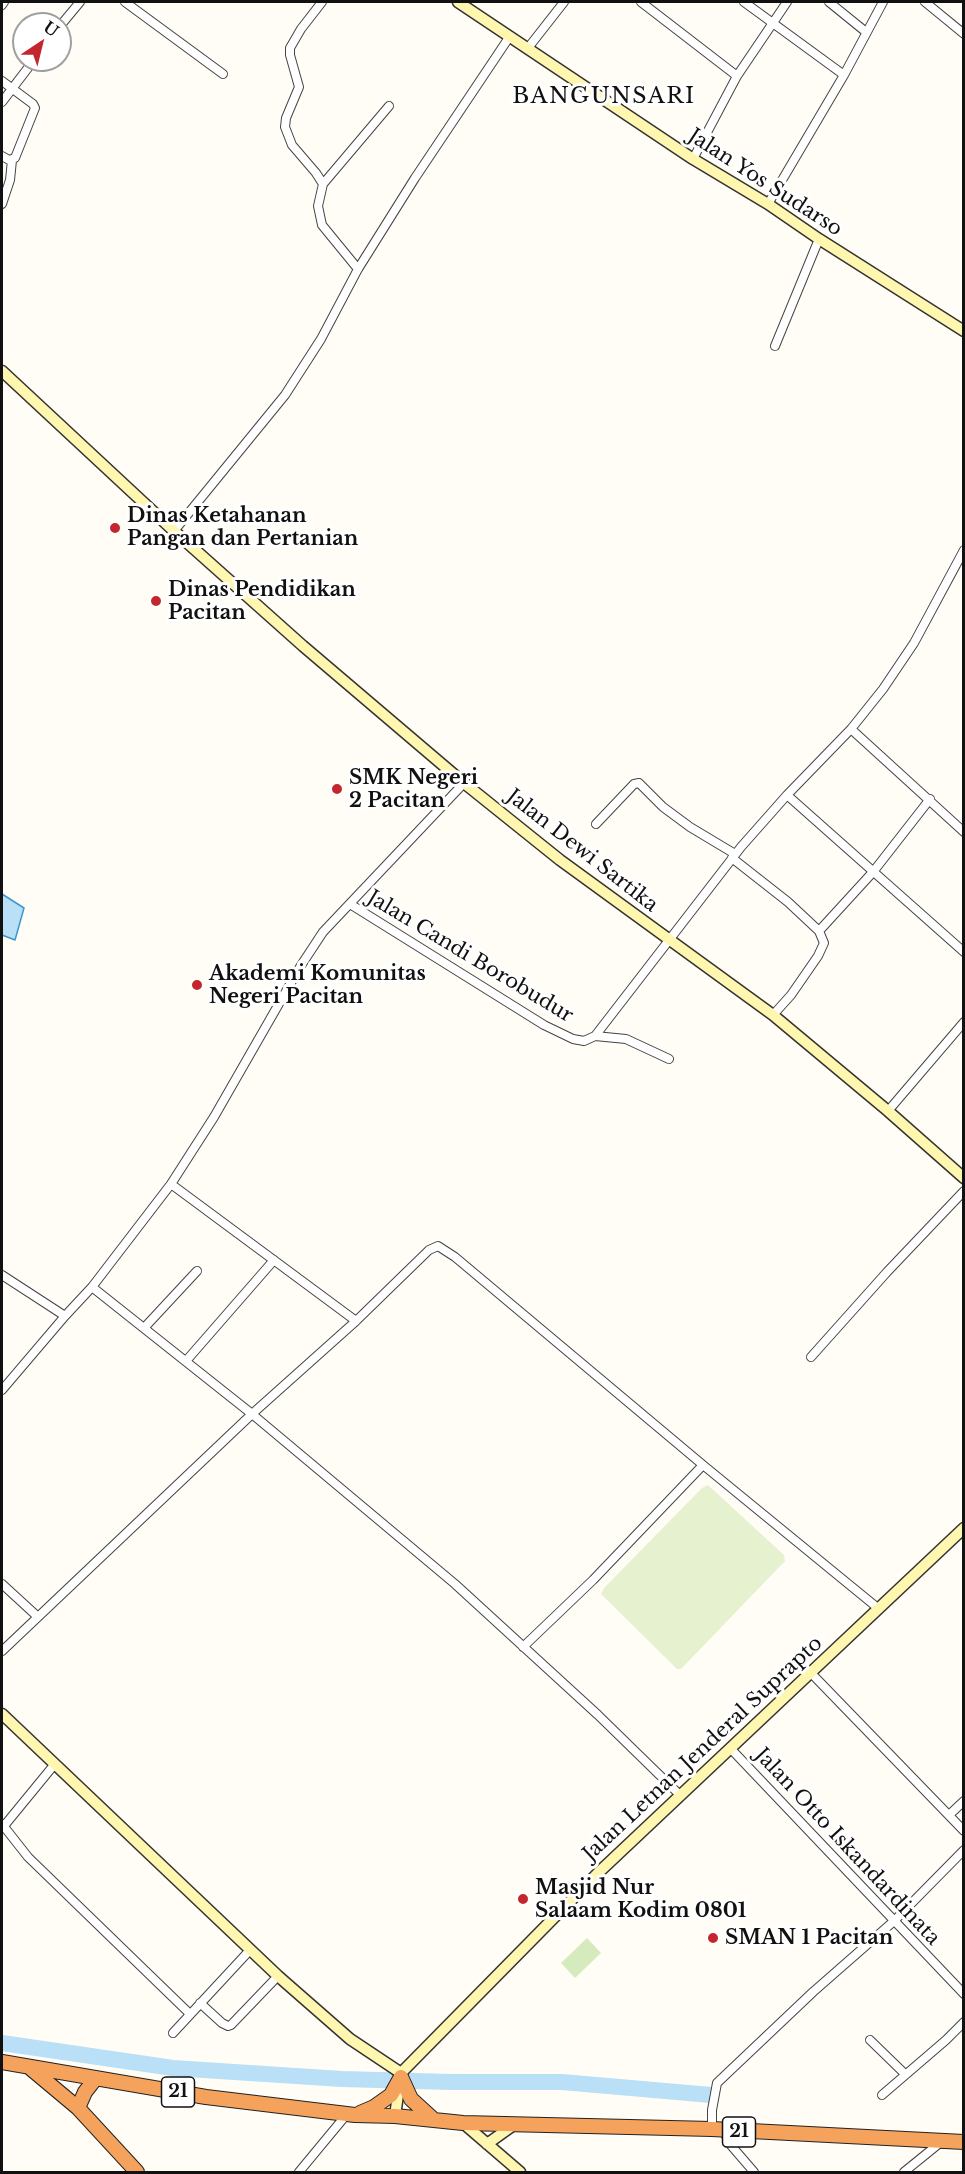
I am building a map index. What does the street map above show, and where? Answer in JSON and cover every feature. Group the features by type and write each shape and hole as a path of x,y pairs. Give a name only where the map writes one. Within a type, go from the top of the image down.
{"highway":[{"name":"21","path":"2,2062 206,2097 351,2115 395,2116 463,2123 718,2130 963,2142"},
{"path":"28,2067 78,2108 137,2172"},
{"path":"78,2108 85,2092 96,2078"},
{"path":"351,2115 374,2108 393,2092 401,2080 411,2099 434,2120"}],"street":[{"path":"125,2 223,74"},
{"path":"322,2 301,29 290,48 298,87 286,118 285,127 292,145 323,184"},
{"name":"Jalan Yos Sudarso","path":"458,2 693,159 768,204 963,331"},
{"path":"528,48 564,2"},
{"path":"641,2 737,76"},
{"path":"744,2 844,75"},
{"path":"693,159 737,76 787,2"},
{"path":"829,2 866,32"},
{"path":"768,204 844,75 883,2"},
{"path":"925,2 963,34"},
{"path":"174,531 285,394 321,339 357,269 510,36"},
{"path":"2,102 24,72"},
{"path":"2,81 33,104 35,108 24,138 12,160 10,180 2,204"},
{"path":"357,269 322,225 318,206 323,184 389,106"},
{"path":"2,156 12,160"},
{"path":"775,346 819,239"},
{"name":"Jalan Dewi Sartika","path":"2,371 174,531 303,646 464,783 560,860 773,1015 888,1111 963,1178"},
{"path":"595,1036 734,856 787,795 851,729 883,689 914,643 963,550"},
{"path":"851,729 961,826"},
{"path":"2,1390 92,1287 171,1184 214,1118 300,967 323,932 464,783"},
{"path":"596,824 634,784 639,783 663,807 734,856 819,932 824,943 818,956 791,995 773,1015"},
{"path":"787,795 963,952"},
{"path":"819,932 873,872 930,800"},
{"name":"Jalan Candi Borobudur","path":"350,904 544,1025 573,1039 584,1041 595,1036 626,1039 669,1059"},
{"path":"888,1111 963,1022"},
{"path":"171,1184 356,1321"},
{"path":"811,1357 963,1191"},
{"path":"2,1652 252,1414 356,1321 429,1250 438,1246 465,1264 703,1465 879,1608"},
{"path":"186,1361 273,1260"},
{"path":"144,1328 197,1271"},
{"path":"2,1275 65,1316"},
{"path":"92,1287 252,1414 455,1584 681,1796"},
{"path":"523,1647 593,1580 703,1465"},
{"name":"Jalan Letnan Jenderal Suprapto","path":"401,2080 598,1873 963,1528"},
{"path":"2,1584 38,1617"},
{"path":"811,1673 963,1831"},
{"path":"2,1714 278,1976 401,2080 395,2116"},
{"name":"Jalan Otto Iskandardinata","path":"731,1749 963,1994"},
{"path":"54,1765 3,1825 28,1857 190,2014"},
{"path":"949,1815 963,1801"},
{"path":"754,2172 718,2130 712,2110 717,2083 778,2024 894,1921 963,1850"},
{"path":"173,2032 250,1950"},
{"path":"200,2003 222,2023 231,2025 278,1976"},
{"path":"882,2095 946,2040 963,2022"},
{"path":"870,2040 905,2074"},
{"path":"299,2172 351,2115"},
{"path":"463,2123 520,2172"},
{"path":"487,2144 515,2124"},
{"path":"909,2171 941,2142"}],"green space":[{"path":"708,1485 784,1555 785,1561 681,1669 677,1669 601,1594 604,1588 702,1488"},
{"path":"587,1938 601,1953 575,1978 561,1963"}],"water":[{"path":"2,894 24,908 15,940 2,935"}],"waterway":[{"path":"2,2043 173,2068 342,2079 562,2082 711,2095"}],"place":[{"name":"Dinas Ketahanan Pangan dan Pertanian","path":"115,528"},
{"name":"Dinas Pendidikan Pacitan","path":"156,601"},
{"name":"SMK Negeri 2 Pacitan","path":"337,789"},
{"name":"Akademi Komunitas Negeri Pacitan","path":"197,985"},
{"name":"Masjid Nur Salaam Kodim 0801","path":"523,1899"},
{"name":"SMAN 1 Pacitan","path":"713,1938"}],"district":[{"name":"BANGUNSARI","path":"604,97"}]}
